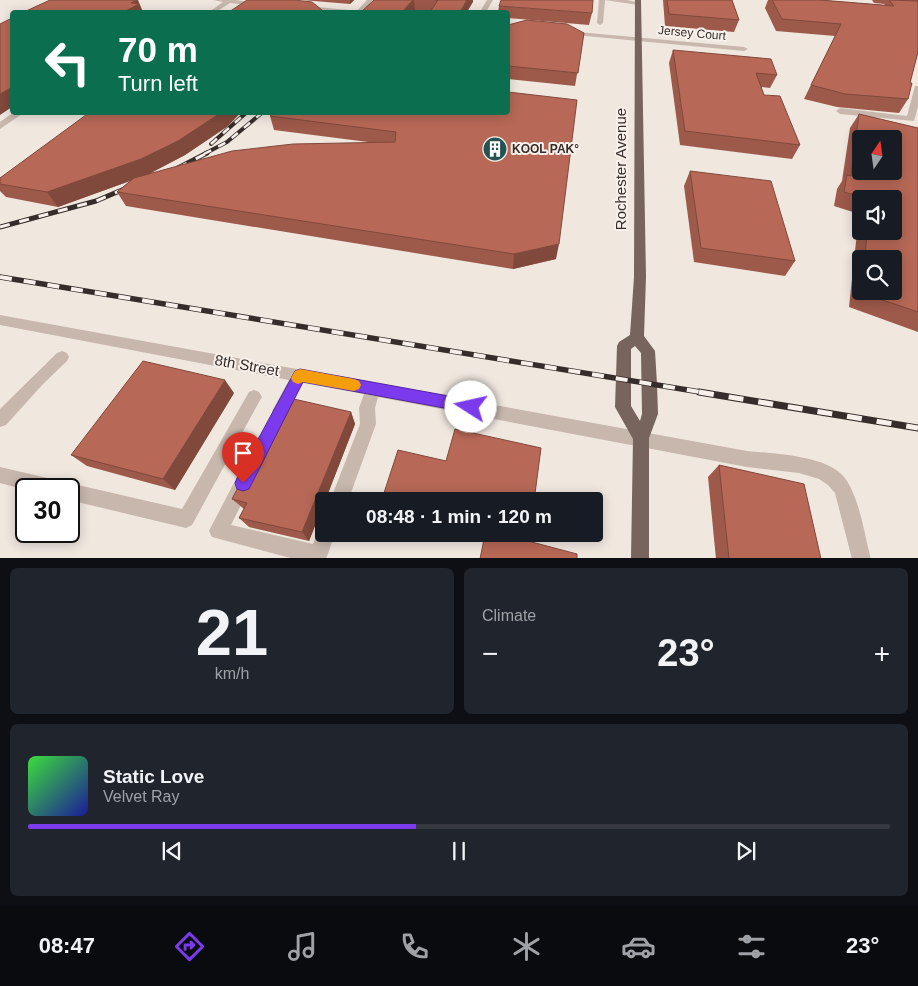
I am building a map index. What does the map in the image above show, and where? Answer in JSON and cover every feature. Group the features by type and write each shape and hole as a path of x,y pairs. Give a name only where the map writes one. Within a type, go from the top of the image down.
{"main road":[{"name":"Rochester Avenue","path":"637,338 640,277 638,1"},
{"path":"640,558 641,438 650,414 650,384 648,351 637,338 624,346 623,407 641,438"}],"street":[{"path":"216,0 266,5"},
{"path":"361,10 370,0"},
{"path":"600,23 602,0"},
{"path":"608,0 638,1"},
{"path":"215,10 230,1"},
{"path":"294,7 327,10"},
{"name":"Jersey Court","path":"557,32 744,49"},
{"path":"840,111 911,119 918,88"},
{"path":"0,126 16,115"},
{"name":"8th Street","path":"0,320 374,388 747,459 813,468 828,474 842,488 862,558"},
{"path":"0,420 38,379 62,358"},
{"path":"271,429 300,375"},
{"path":"342,492 368,424 367,408 374,388"},
{"path":"80,494 186,519 254,397"},
{"path":"249,472 218,531 318,555 323,542"},
{"path":"0,475 15,478"}],"building":[{"path":"50,0 136,0 131,3 139,4 128,10 28,10"},
{"path":"247,0 294,0 312,2 322,10 232,10"},
{"path":"374,0 413,0 404,10 363,10"},
{"path":"438,0 467,0 461,10 431,10"},
{"path":"501,0 593,0 592,13 499,6"},
{"path":"667,0 732,0 739,20 669,14"},
{"path":"772,0 820,0 894,6 889,0 918,1 918,52 908,99 845,94 811,85 841,24 782,19"},
{"path":"10,19 10,88 0,94 0,24"},
{"path":"527,20 567,24 584,33 578,73 510,66 510,24"},
{"path":"673,50 771,59 777,75 756,73 764,95 780,96 800,145 685,131"},
{"path":"510,92 577,100 559,244 514,254 117,192 134,178 232,151 293,144 395,142 396,132 270,116 510,115"},
{"path":"859,114 918,128 918,312 883,300 902,300 902,250 866,250 866,240 902,240 902,190 852,190 852,194 844,192 847,175 851,176 852,168 852,180 902,180 902,130 857,130"},
{"path":"86,115 217,115 178,141 141,159 47,192 0,184 0,178"},
{"path":"690,171 771,181 795,261 701,248"},
{"path":"143,361 225,380 163,479 71,455"},
{"path":"285,397 351,412 318,492 315,492 315,500 302,532 239,518 247,503 232,499"},
{"path":"455,429 541,448 535,492 384,492 398,450 446,461"},
{"path":"719,465 804,484 821,558 729,558"},
{"path":"483,542 532,542 577,554 577,558 480,558"}],"railway":[{"path":"211,144 244,115"},
{"path":"204,154 227,142 259,115"},
{"path":"178,168 207,153"},
{"path":"0,227 96,201 129,187"},
{"path":"0,277 706,393"},
{"path":"699,392 918,428"}],"slow traffic":[{"path":"298,378 300,375 354,385"}],"place":[{"name":"KOOL PAK°","path":"495,149"}],"route":[{"path":"243,483 300,375 471,407"}]}
